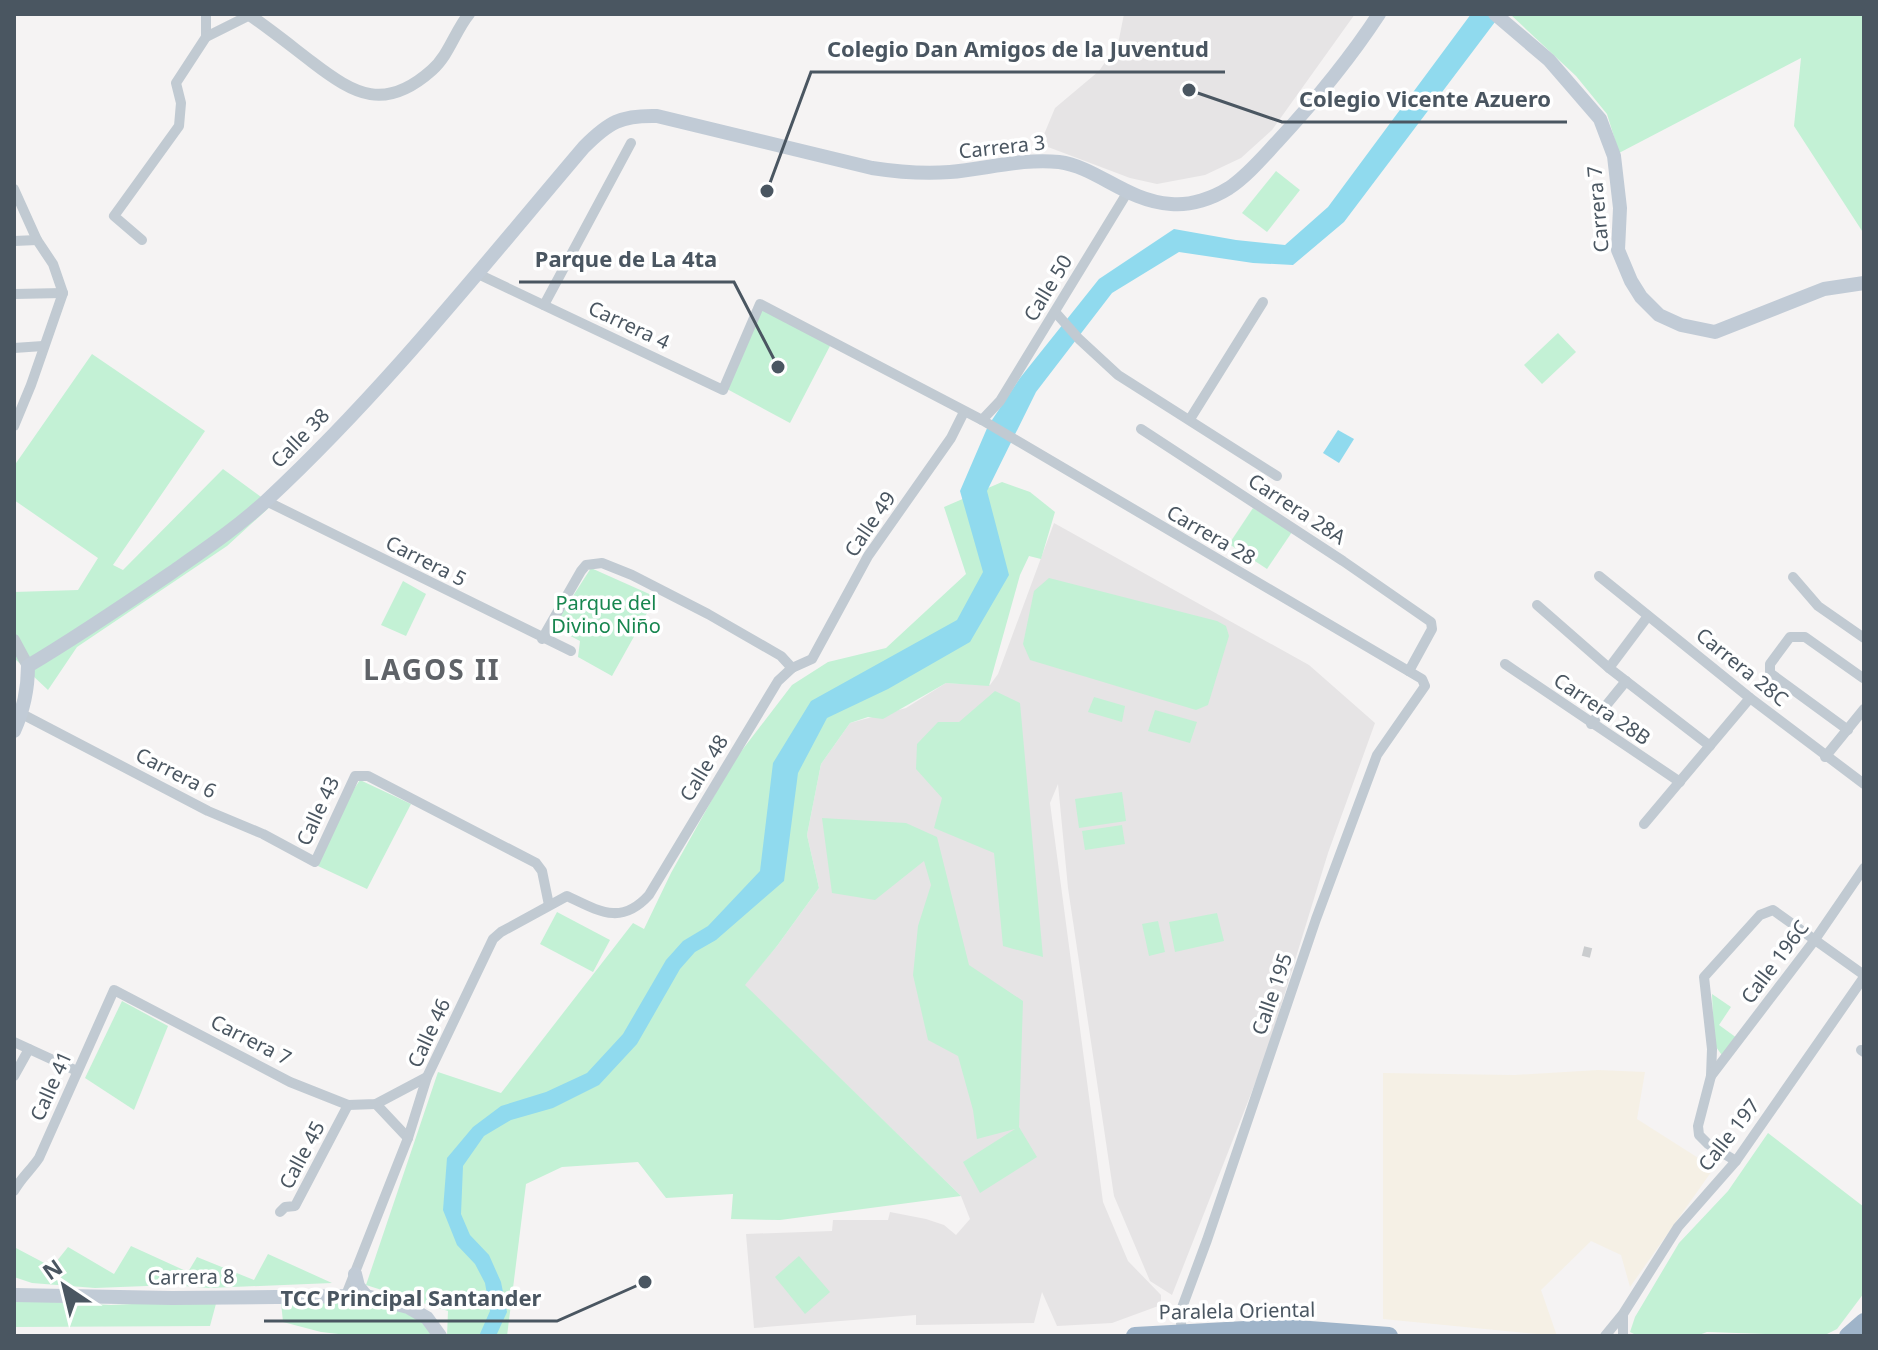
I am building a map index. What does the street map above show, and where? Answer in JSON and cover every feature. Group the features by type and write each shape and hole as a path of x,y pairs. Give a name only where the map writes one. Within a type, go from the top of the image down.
{"highway":[{"path":"1848,1336 1864,1322"},
{"name":"Paralela Oriental","path":"1135,1336 1283,1328 1389,1336"}],"main road":[{"name":"Carrera 3","path":"597,134 627,117 657,116 872,168 905,173 952,172 983,166 1055,162 1068,164 1127,193 1173,205 1199,201 1228,188 1262,158 1338,73 1379,14"},
{"name":"Carrera 7","path":"1495,17 1558,71 1600,119 1614,156 1620,208 1618,250 1641,297 1659,315 1681,325 1715,332 1824,289 1864,283"},
{"name":"Calle 38","path":"28,666 138,596 225,535 266,501 327,441 597,134"},
{"path":"14,731 28,689 28,666"},
{"path":"355,1274 358,1286 366,1296"},
{"name":"Carrera 8","path":"17,1293 172,1298 366,1296 381,1298 418,1312 435,1325 440,1336"}],"street":[{"path":"206,14 206,37"},
{"path":"142,240 114,216 179,126 181,103 176,83 206,37 249,14 344,87 376,95 411,85 434,69 469,14"},
{"path":"544,305 631,143"},
{"path":"14,189 37,240 53,264 63,293 14,426"},
{"name":"Calle 50","path":"984,422 1060,317 1127,193"},
{"path":"14,241 37,240"},
{"name":"Carrera 4","path":"476,273 723,390 760,304 964,412"},
{"path":"14,294 63,293"},
{"path":"1190,419 1263,302"},
{"path":"1060,317 1118,375 1277,476"},
{"path":"14,348 43,346"},
{"path":"964,412 984,422"},
{"name":"Calle 49","path":"812,659 868,556 951,438 964,412"},
{"name":"Carrera 28","path":"984,422 1422,679"},
{"name":"Carrera 28A","path":"1141,429 1431,622 1432,629 1409,671"},
{"name":"Carrera 5","path":"266,501 571,651"},
{"path":"542,639 586,565 602,563 708,614 781,656 792,668"},
{"name":"Carrera 28C","path":"1599,576 1825,757 1864,784"},
{"path":"1793,577 1818,606 1862,633"},
{"path":"1537,605 1609,668 1710,746"},
{"path":"1609,668 1648,616"},
{"path":"1848,730 1770,673 1770,664 1790,637 1805,637 1863,678"},
{"path":"14,640 28,666"},
{"name":"Calle 48","path":"638,907 657,882 778,681 792,668 812,659"},
{"name":"Carrera 28B","path":"1505,664 1680,782"},
{"name":"Calle 195","path":"1182,1332 1180,1313 1316,919 1377,755 1425,686 1422,679"},
{"path":"1591,724 1626,681"},
{"path":"1644,824 1750,698"},
{"path":"1825,757 1864,709"},
{"name":"Carrera 6","path":"22,714 208,811 263,834 315,862"},
{"name":"Calle 43","path":"315,862 355,776 368,776 536,863 542,871 549,905"},
{"name":"Calle 196C","path":"1711,1076 1814,941 1864,868"},
{"name":"Calle 46","path":"346,1295 408,1138 427,1077 493,939 567,896 602,912 616,914 638,907"},
{"name":"Calle 196C","path":"1736,1161 1699,1135 1698,1126 1711,1076 1712,1049 1704,977 1760,915 1773,910 1814,941"},
{"path":"1814,941 1864,976"},
{"name":"Calle 197","path":"1605,1336 1623,1314 1678,1227 1736,1161 1864,976"},
{"name":"Carrera 7","path":"114,990 290,1082 348,1105 376,1104 427,1077"},
{"name":"Calle 41","path":"14,1191 22,1176 39,1158 114,990"},
{"path":"14,1042 77,1071"},
{"path":"14,1076 29,1049"},
{"path":"376,1104 408,1138"},
{"name":"Calle 45","path":"280,1212 285,1207 295,1206 348,1105"},
{"path":"1623,1314 1623,1336"}],"shaded area":[{"path":"1124,14 1355,14 1272,130 1241,158 1205,175 1157,184 1130,178 1040,144 1055,108 1099,71 1118,44"},
{"path":"1054,523 1309,665 1375,723 1328,853 1265,1058 1172,1295 1150,1281 1114,1196 1068,888 1058,784 1050,803 1103,1202 1128,1261 1161,1295 1161,1305 1112,1323 1057,1326 1042,1292 1034,1323 916,1325 916,1315 754,1328 746,1234 832,1231 833,1220 888,1220 890,1212 944,1225 956,1235 970,1219 961,1196 744,985 819,888 807,835 821,764 850,723 906,708 946,683 990,685 998,674"}],"green space":[{"path":"1510,14 1864,14 1864,234 1794,126 1801,58 1619,153 1607,114 1576,76"},
{"path":"1276,171 1300,190 1267,232 1242,213"},
{"path":"762,310 831,344 790,423 727,389"},
{"path":"1558,333 1576,352 1542,384 1524,365"},
{"path":"92,354 205,431 113,565 123,570 223,469 272,505 227,546 77,647 48,690 14,658 14,592 78,590 98,558 14,500 14,466"},
{"path":"1002,482 1030,492 1055,512 1041,559 1029,556 1020,575 989,686 946,683 883,719 868,717 850,723 821,764 807,835 819,888 745,985 961,1196 780,1220 731,1219 733,1194 666,1198 638,1162 562,1167 526,1184 507,1336 447,1336 448,1311 366,1285 438,1072 501,1093 633,923 644,929 671,873 733,762 792,685 828,662 886,648 966,574 944,507"},
{"path":"1253,508 1292,532 1267,569 1229,544"},
{"name":"Parque del Divino Niño","path":"591,568 656,597 612,676 578,657 580,641 553,627"},
{"path":"1049,578 1217,621 1226,626 1229,636 1208,705 1196,710 1030,660 1023,644 1034,591"},
{"path":"403,581 426,594 406,636 381,625"},
{"path":"995,691 1020,703 1043,957 1003,946 994,853 934,828 942,798 916,769 917,744 938,722 959,722"},
{"path":"1094,697 1125,706 1122,722 1088,712"},
{"path":"1155,710 1197,722 1190,743 1148,731"},
{"path":"360,780 411,804 367,889 318,866 335,817"},
{"path":"1122,792 1126,821 1079,828 1075,799"},
{"path":"822,818 906,823 937,837 969,965 1023,1001 1019,1127 1037,1157 980,1193 963,1162 1015,1129 977,1139 973,1110 958,1056 928,1040 913,975 918,926 931,885 924,861 875,900 832,893"},
{"path":"1122,825 1125,844 1085,850 1082,831"},
{"path":"557,912 610,940 593,972 540,944"},
{"path":"1217,913 1224,941 1175,952 1169,922"},
{"path":"1158,921 1165,952 1149,956 1142,924"},
{"path":"1712,994 1731,1007 1719,1025 1741,1041 1726,1061 1714,1044"},
{"path":"122,1001 168,1026 134,1110 85,1078"},
{"path":"1768,1133 1864,1207 1864,1293 1837,1329 1823,1336 1707,1332 1696,1336 1638,1336 1630,1332 1635,1317 1679,1243 1728,1191"},
{"path":"131,1246 188,1272 197,1257 254,1280 268,1254 332,1283 209,1288 172,1285 95,1288 32,1283 14,1277 14,1247 52,1267 68,1247 114,1274"},
{"path":"799,1256 830,1292 805,1314 775,1277"},
{"path":"14,1300 111,1305 217,1300 210,1326 14,1327"},
{"path":"281,1302 385,1304 419,1318 433,1334 356,1336 321,1332 283,1322"}],"sand":[{"path":"1598,1070 1645,1072 1637,1119 1714,1168 1630,1287 1621,1255 1591,1241 1541,1290 1557,1336 1383,1319 1383,1073 1514,1075"}],"water":[{"path":"1471,14 1501,14 1344,222 1293,265 1253,263 1179,252 1112,293 1036,392 987,491 1009,575 970,642 888,689 827,718 798,773 784,881 716,940 695,952 680,969 637,1044 599,1085 553,1108 511,1120 484,1136 463,1166 461,1214 470,1235 489,1255 501,1282 507,1312 496,1336 479,1336 490,1311 485,1283 475,1264 457,1245 443,1210 447,1158 473,1127 501,1106 546,1092 587,1073 623,1034 666,960 683,941 708,926 760,871 773,763 811,701 957,620 983,572 960,491 988,426 1020,378 1099,279 1174,229 1285,245 1328,207"},
{"path":"1338,430 1354,439 1339,463 1323,453"}],"tunnel":[{"path":"1583,951 1591,953"}],"place":[{"name":"Colegio Vicente Azuero","path":"1189,90"},
{"name":"Colegio Dan Amigos de la Juventud","path":"767,191"},
{"name":"Parque de La 4ta","path":"778,367"},
{"name":"TCC Principal Santander","path":"645,1282"}],"district":[{"name":"LAGOS II","path":"432,670"}]}
